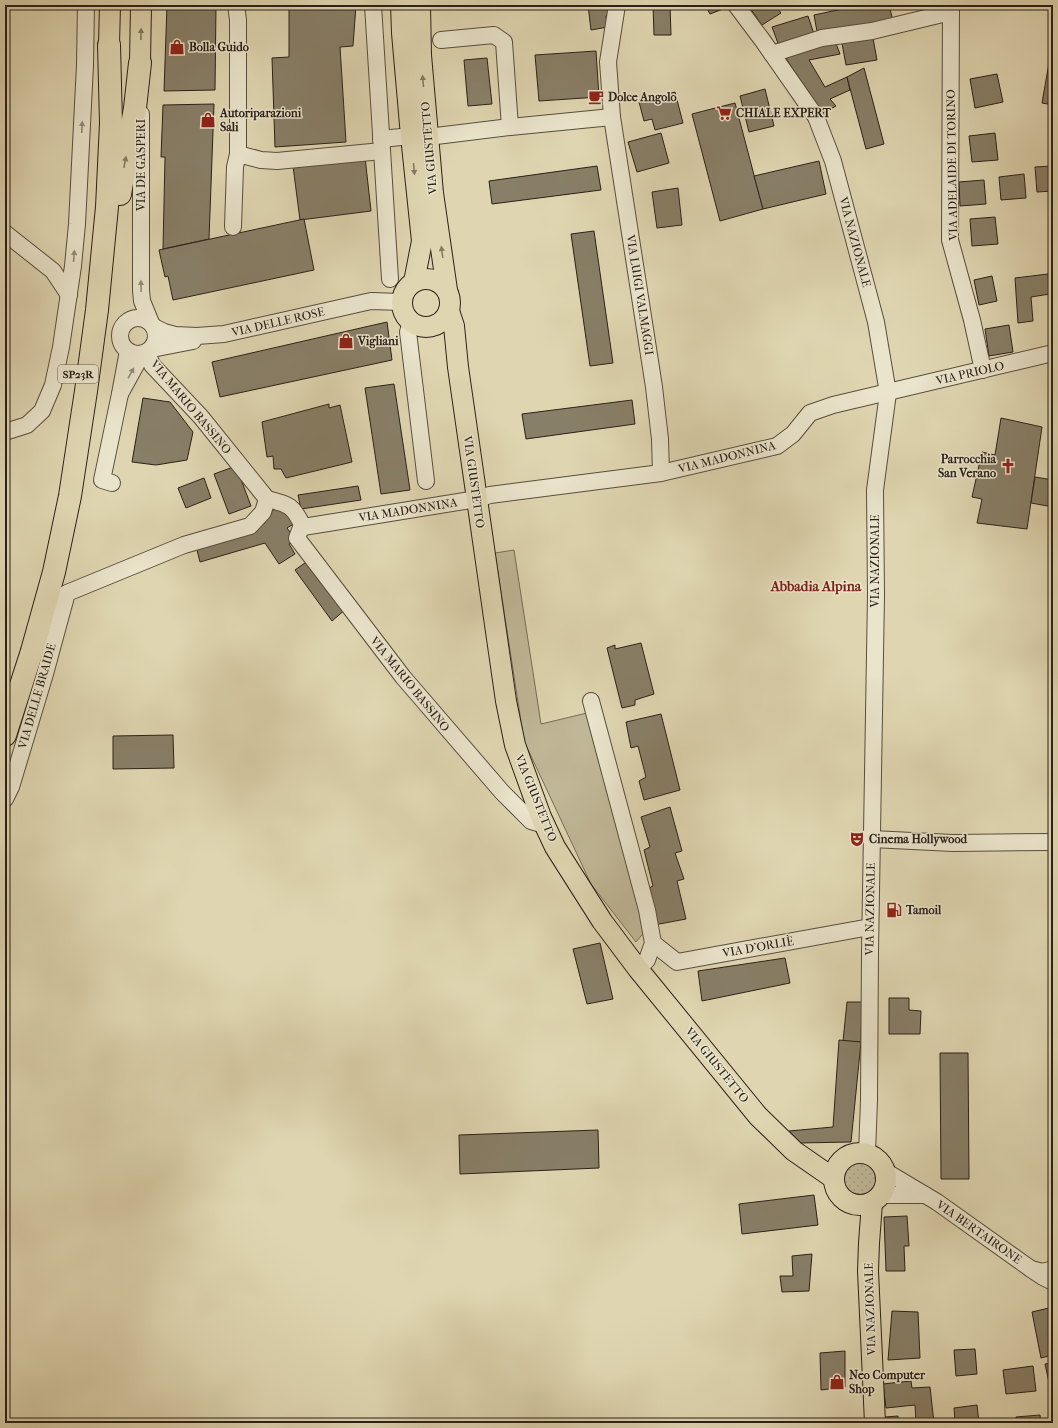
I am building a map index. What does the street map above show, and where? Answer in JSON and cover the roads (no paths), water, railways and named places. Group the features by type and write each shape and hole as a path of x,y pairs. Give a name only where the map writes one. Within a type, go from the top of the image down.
{"highway":[{"name":"SP23R","path":"5,735 32,651 54,572 70,496 86,391 97,310 107,207 111,123 109,45"},
{"name":"SP23R","path":"5,696 40,573 58,492 74,406 90,287 97,206 101,118 109,45"},
{"path":"97,310 108,281 123,173 135,108 140,63"}],"main road":[{"name":"SP23R","path":"109,45 110,5"},
{"name":"VIA DE GASPERI","path":"140,63 141,5"},
{"name":"VIA GIUSTETTO","path":"401,5 402,33 419,136 433,193 447,290"},
{"name":"VIA GIUSTETTO","path":"414,282 422,241 419,136 421,55 420,5"},
{"path":"421,279 429,279 436,281 447,290 450,297 449,311 446,318 439,323 425,327 418,326 406,317 402,302 408,287 414,282 421,279"},
{"name":"VIA GIUSTETTO","path":"449,311 454,326 458,367 476,499 506,701 515,745 527,781 545,825 555,847 598,916 638,969 758,1116 794,1151 818,1159 836,1170"},
{"name":"VIA GIUSTETTO","path":"432,326 447,344 458,367"},
{"path":"836,1170 844,1158 855,1153 867,1153 875,1157 881,1163 885,1171"},
{"name":"VIA NAZIONALE","path":"836,1170 834,1186 837,1193 850,1204 869,1243"},
{"name":"VIA NAZIONALE","path":"875,1423 868,1271 869,1243 876,1199 885,1188 885,1171"},
{"path":"850,1204 857,1206 865,1205 876,1199"}],"street":[{"path":"5,432 27,425 42,411 53,386 61,347 74,266 78,224 86,5"},
{"path":"233,227 235,167 238,154 238,20 236,5"},
{"path":"373,5 390,279"},
{"name":"VIA LUIGI VALMAGGI","path":"617,5 608,62 612,117 654,387 660,439 661,473"},
{"name":"VIA NAZIONALE","path":"736,5 816,117 833,161 876,322 888,393 875,490 876,595 867,1153"},
{"path":"772,54 822,38 872,31 951,8"},
{"name":"VIA ADELAIDE DI TORINO","path":"951,8 950,240 972,320 983,370"},
{"path":"441,40 494,35 504,42 510,127"},
{"name":"VIA DE GASPERI","path":"140,63 142,157 141,290 142,301 152,325"},
{"path":"238,154 261,160 277,161 381,145 419,136 612,117"},
{"path":"5,233 53,271 69,295"},
{"name":"VIA DELLE ROSE","path":"142,351 121,341 122,329 130,320 141,319 164,332 175,335 197,336 224,334 371,301 402,302"},
{"path":"411,322 408,332 426,481"},
{"path":"112,483 102,480 120,394 142,351 156,338 152,325"},
{"path":"142,351 224,334"},
{"name":"VIA MARIO BASSINO","path":"142,351 152,365 201,417 267,499"},
{"name":"VIA PRIOLO","path":"888,393 1053,353"},
{"name":"VIA MADONNINA","path":"303,527 476,499 490,495 661,473 744,454 777,446 793,434 810,413 833,405 888,393"},
{"path":"267,499 286,504 298,515 303,527"},
{"name":"VIA DELLE BRAIDE","path":"5,799 11,787 67,593 184,544 250,526 263,512 267,499"},
{"name":"VIA MARIO BASSINO","path":"303,527 297,538 402,677 502,792 531,821 545,825"},
{"path":"591,701 647,910 653,943 647,960 638,969"},
{"path":"872,839 953,843 1053,842"},
{"name":"VIA D'ORLIÈ","path":"653,943 677,962 870,927"},
{"name":"VIA BERTAIRONE","path":"885,1171 926,1195 1031,1269 1053,1282"},
{"name":"VIA BERTAIRONE","path":"876,1199 926,1195"},
{"path":"1031,1269 1043,1272 1053,1269"}],"place":[{"name":"Bolla Guido","path":"177,47"},
{"name":"Dolce Angolo","path":"596,97"},
{"name":"CHIALE EXPERT","path":"724,113"},
{"name":"Autoriparazioni Sali","path":"208,120"},
{"name":"Vigliani","path":"346,341"},
{"name":"Parrocchia San Verano","path":"1008,466"},
{"name":"Cinema Hollywood","path":"857,839"},
{"name":"Tamoil","path":"894,910"},
{"name":"Neo Computer Shop","path":"837,1382"}],"district":[{"name":"Abbadia Alpina","path":"816,586"}]}
